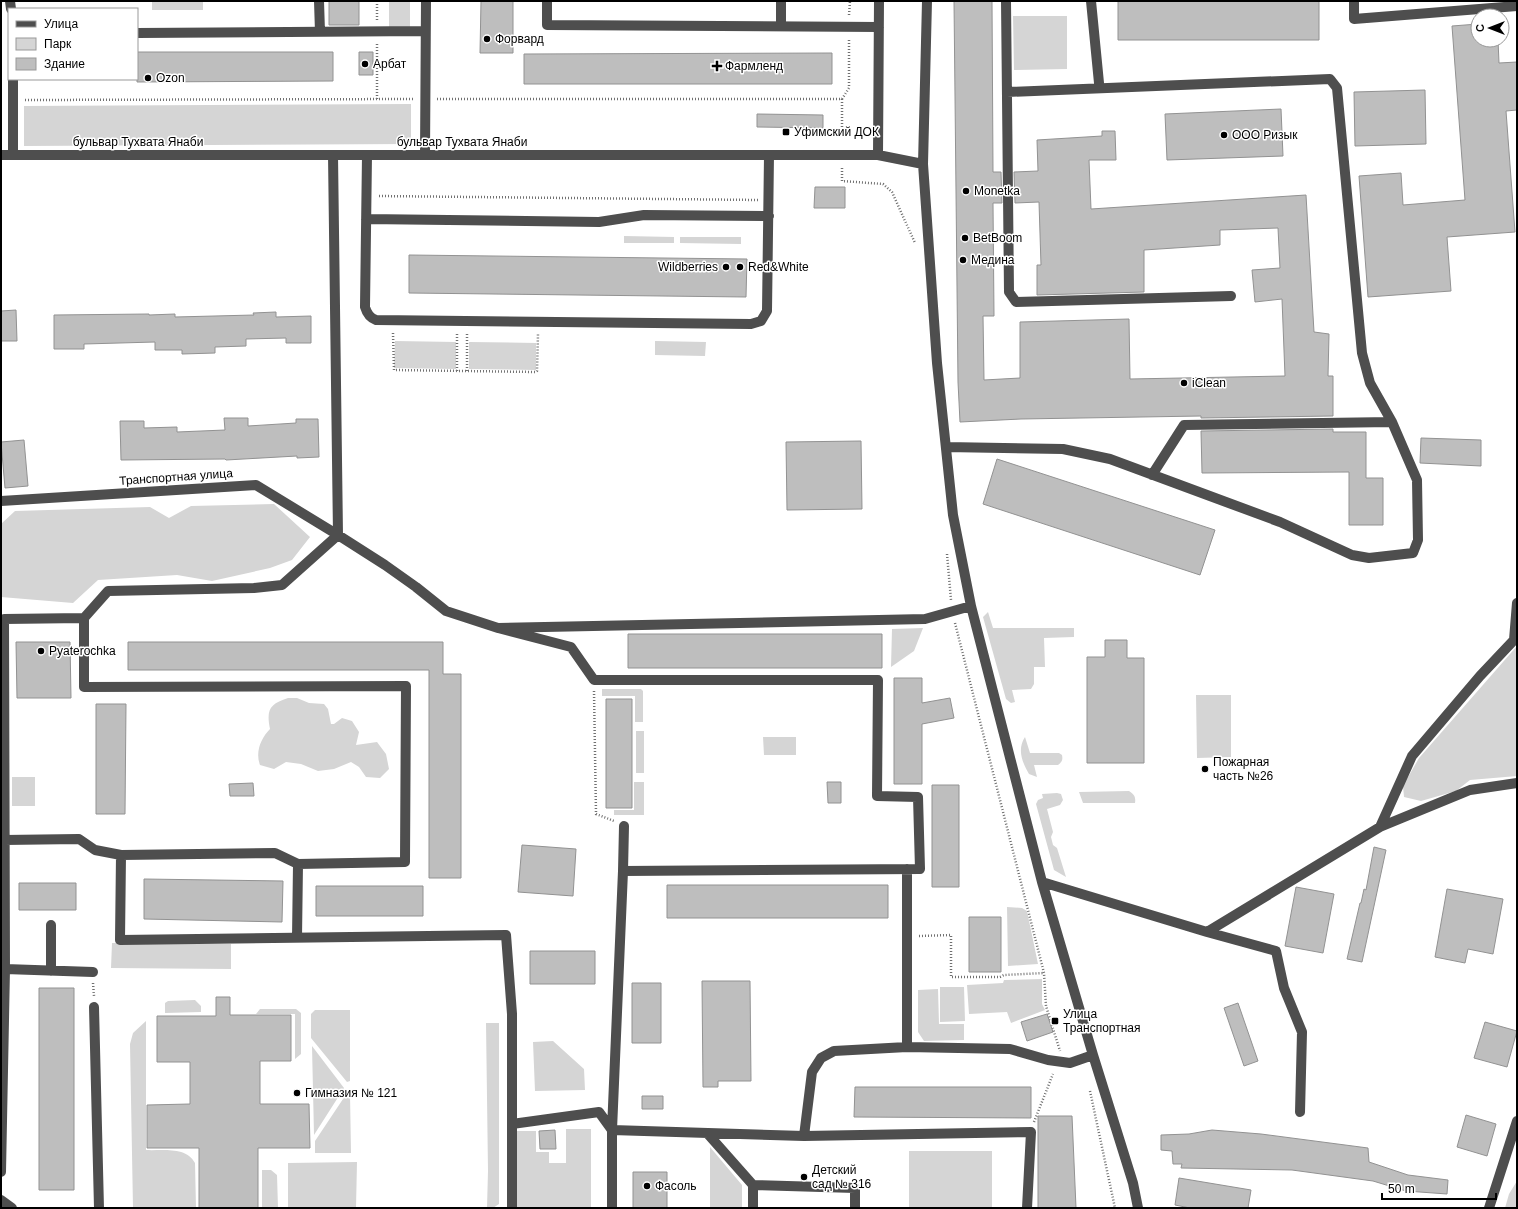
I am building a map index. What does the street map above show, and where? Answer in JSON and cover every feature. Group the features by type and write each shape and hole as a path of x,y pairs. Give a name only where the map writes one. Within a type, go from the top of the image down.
{"street":[{"path":"320,1 320,32"},
{"path":"425,155 426,1"},
{"path":"547,1 546,24 879,27"},
{"path":"781,1 781,26"},
{"path":"878,155 880,1"},
{"path":"927,1 923,164 937,363 953,515 971,606 1042,882 1092,1055 1133,1183 1138,1208"},
{"path":"1006,1 1010,292 1016,302 1231,296"},
{"path":"1091,1 1099,83"},
{"path":"1354,1 1354,19 1517,6"},
{"path":"138,33 425,31"},
{"path":"946,447 1063,449 1110,459 1280,522 1352,555 1369,558 1413,553 1418,540 1417,480 1392,422 1370,383 1362,353 1337,88 1330,79 1007,92"},
{"path":"13,80 13,155"},
{"name":"бульвар Тухвата Янаби","path":"1,155 878,155 923,164"},
{"path":"4,840 79,839 96,850 121,854 275,853 298,864 405,862 406,686 84,687 84,618 108,591 254,588 282,585 338,535 333,155"},
{"path":"367,155 365,307 369,316 373,319 538,322 757,323 765,317 767,311 770,155"},
{"path":"366,219 599,222 648,215 769,216"},
{"path":"1152,475 1184,425 1392,422"},
{"name":"Транспортная улица","path":"1,501 256,485 385,565 446,611 498,628 571,647 594,680"},
{"path":"1380,827 1412,756 1480,676 1514,640 1517,603"},
{"path":"498,628 925,619 971,606"},
{"path":"1,1172 5,969 2,617 84,618"},
{"path":"594,680 878,680 877,796 918,797 920,869 624,871"},
{"path":"1207,932 1380,827 1470,790 1517,783"},
{"path":"612,1208 612,1130 624,871 624,826"},
{"path":"121,854 120,940 506,935 512,1014 512,1208"},
{"path":"297,938 298,864"},
{"path":"907,869 907,1047"},
{"path":"1042,882 1207,932 1276,951 1284,988 1302,1032 1300,1112"},
{"path":"51,925 51,971"},
{"path":"5,969 93,972"},
{"path":"94,1007 99,1208"},
{"path":"804,1136 812,1072 821,1058 834,1051 907,1047 1010,1049 1048,1060 1070,1063 1092,1055"},
{"path":"512,1124 599,1112 612,1130"},
{"path":"1489,1208 1517,1121"},
{"path":"612,1130 804,1136 1030,1132 1027,1208"},
{"path":"706,1134 753,1185 752,1208"},
{"path":"753,1185 855,1188 855,1208"},
{"path":"1,1200 12,1208"}],"path":[{"path":"377,1 377,99"},
{"path":"842,138 842,99 850,88 850,1"},
{"path":"13,100 842,99"},
{"path":"842,168 842,181 883,184 892,192"},
{"path":"366,196 769,200"},
{"path":"393,320 393,370 457,371 537,371 538,322"},
{"path":"463,321 467,371"},
{"path":"457,371 463,321"},
{"path":"594,680 596,814 624,826"},
{"path":"907,937 951,935 951,977 1000,977 1004,975 1044,973"},
{"path":"93,972 94,1007"},
{"path":"1030,1132 1053,1074"}],"green space":[{"path":"152,1 203,1 203,10 152,10"},
{"path":"389,1 410,1 410,27 389,27"},
{"path":"1013,16 1067,16 1067,69 1014,70"},
{"path":"411,104 411,144 24,146 24,106"},
{"path":"624,236 674,237 674,243 624,243"},
{"path":"680,237 741,237 741,244 680,243"},
{"path":"395,341 456,342 456,369 394,368"},
{"path":"655,341 706,342 705,356 655,355"},
{"path":"469,342 536,343 536,370 469,369"},
{"path":"274,504 310,537 292,560 270,568 212,581 177,575 98,580 73,603 1,597 1,524 15,511 150,507 169,518 191,506"},
{"path":"988,612 993,628 1074,628 1074,637 1044,638 1045,667 1034,667 1034,684 1031,689 1012,690 1015,702 1011,703 1006,699 983,617"},
{"path":"923,628 914,651 891,667 892,629"},
{"path":"1517,646 1517,776 1470,780 1456,791 1421,801 1404,797 1403,786 1419,758"},
{"path":"602,689 641,689 643,691 643,722 635,722 635,696 602,696"},
{"path":"1196,695 1231,695 1231,757 1197,758"},
{"path":"288,698 297,698 309,703 324,704 328,709 331,724 334,724 342,718 352,721 359,732 356,745 377,742 386,754 389,769 380,778 366,777 359,767 351,762 334,769 318,771 301,764 286,762 274,769 260,765 258,755 260,746 270,729 269,712 273,705"},
{"path":"636,731 644,731 644,773 636,773"},
{"path":"763,737 796,737 796,755 764,755"},
{"path":"1025,737 1030,753 1059,753 1062,755 1061,762 1058,765 1034,765 1037,777 1029,774 1021,756 1021,746"},
{"path":"12,777 35,777 35,806 12,806"},
{"path":"634,782 644,782 644,815 614,815 614,810 634,810"},
{"path":"1129,791 1134,796 1135,803 1083,803 1079,792"},
{"path":"1042,794 1061,794 1063,800 1060,805 1047,809 1053,832 1051,837 1053,845 1057,848 1066,877 1054,870 1036,804 1038,800 1043,798"},
{"path":"1007,907 1022,908 1027,911 1038,964 1008,966"},
{"path":"112,943 231,944 231,969 111,968"},
{"path":"1042,979 1042,1004 1045,1010 1011,1023 1007,1012 969,1014 967,985 1003,983 1004,980"},
{"path":"940,987 964,987 965,1021 940,1022"},
{"path":"938,989 939,1024 964,1024 964,1040 924,1041 918,1032 918,990"},
{"path":"195,1000 201,1006 201,1012 165,1013 165,1003 168,1001"},
{"path":"260,1009 296,1009 301,1013 301,1054 295,1059 295,1014 256,1014"},
{"path":"315,1010 350,1010 350,1081 347,1082 311,1038 311,1014"},
{"path":"146,1021 146,1150 173,1150 186,1154 191,1158 195,1163 196,1208 133,1208 130,1044 133,1033"},
{"path":"486,1023 499,1023 499,1204 493,1208 487,1208"},
{"path":"553,1041 584,1069 585,1090 535,1091 533,1042"},
{"path":"312,1046 344,1088 314,1135"},
{"path":"347,1093 350,1094 351,1153 315,1153 315,1141"},
{"path":"566,1129 591,1129 591,1208 517,1208 517,1131 536,1131 536,1152 549,1152 549,1163 566,1163"},
{"path":"710,1147 742,1185 742,1208 710,1208"},
{"path":"909,1151 992,1151 992,1208 909,1208"},
{"path":"357,1162 356,1208 288,1208 288,1163"},
{"path":"262,1170 271,1170 277,1175 278,1208 262,1208"},
{"path":"1517,1181 1517,1208 1505,1208 1509,1194"}],"building":[{"path":"329,1 359,1 359,25 329,25"},
{"path":"481,1 513,1 513,53 480,53"},
{"path":"954,1 992,1 993,172 1001,172 1002,203 993,203 994,316 983,316 984,380 1020,378 1020,322 1129,319 1130,379 1285,376 1282,299 1255,302 1252,270 1280,268 1278,228 1220,230 1220,245 1144,250 1144,292 1037,295 1037,265 1041,265 1039,202 1015,203 1014,172 1038,171 1037,140 1102,136 1102,131 1115,131 1116,160 1089,160 1091,209 1306,195 1314,332 1329,334 1328,376 1333,376 1333,416 1201,418 1201,416 1021,419 960,422 958,382"},
{"path":"1118,1 1319,1 1319,40 1118,40"},
{"path":"1470,25 1470,48 1498,48 1499,63 1517,62 1517,110 1506,111 1515,232 1447,237 1451,291 1368,297 1359,176 1401,173 1403,205 1465,200 1452,26"},
{"path":"138,52 333,52 333,81 137,82"},
{"path":"359,52 373,52 373,75 359,75"},
{"path":"832,53 832,84 524,84 524,54"},
{"path":"1425,90 1426,144 1355,146 1354,92"},
{"name":"ООО Ризык","path":"1281,109 1283,156 1167,160 1165,114"},
{"path":"757,114 823,115 823,128 757,127"},
{"path":"815,187 845,187 845,208 814,208"},
{"path":"409,255 747,259 746,297 409,293"},
{"path":"16,310 17,341 1,341 1,311"},
{"path":"276,312 276,317 311,316 311,343 286,343 286,338 246,339 246,346 215,347 215,353 182,354 182,350 155,350 155,342 84,344 84,349 54,349 54,315 175,314 175,317 254,315 253,313"},
{"path":"224,418 248,418 248,426 296,423 296,419 318,419 319,457 297,458 297,456 226,460 121,460 120,421 144,421 144,428 177,427 177,432 225,430"},
{"path":"1333,429 1333,432 1366,432 1366,478 1383,478 1383,525 1349,525 1349,472 1202,473 1201,431"},
{"path":"1421,438 1481,440 1481,466 1420,463"},
{"path":"24,440 28,486 5,488 1,442"},
{"path":"861,441 862,509 787,510 786,442"},
{"path":"997,459 1215,530 1200,575 983,504"},
{"path":"628,634 882,634 882,668 628,668"},
{"path":"1105,640 1127,640 1127,658 1144,658 1144,763 1087,763 1087,657 1105,657"},
{"path":"16,642 70,642 71,698 17,698"},
{"path":"128,642 443,642 443,674 461,674 461,878 429,878 429,670 128,670"},
{"path":"894,678 922,678 922,703 950,698 954,718 922,724 922,784 894,784"},
{"path":"606,699 632,699 632,808 606,808"},
{"path":"96,704 126,704 125,814 96,814"},
{"path":"827,782 841,782 841,803 828,803"},
{"path":"253,783 254,796 230,796 229,784"},
{"path":"932,785 959,785 959,887 932,887"},
{"path":"522,845 576,849 573,896 518,892"},
{"path":"1374,847 1386,850 1362,962 1347,959 1360,903 1364,889 1366,890"},
{"path":"144,879 283,881 282,922 144,919"},
{"path":"19,883 76,883 76,910 19,910"},
{"path":"667,885 888,885 888,918 667,918"},
{"path":"316,886 423,886 423,916 316,916"},
{"path":"1296,887 1334,894 1323,953 1285,946"},
{"path":"1447,889 1503,899 1493,954 1468,949 1465,963 1435,957"},
{"path":"969,917 1001,917 1001,972 969,972"},
{"path":"530,951 595,951 595,984 530,984"},
{"path":"702,981 750,981 751,1081 718,1081 718,1087 703,1087"},
{"path":"632,983 661,983 661,1043 632,1043"},
{"path":"39,988 74,988 74,1190 39,1190"},
{"path":"216,997 230,997 230,1015 291,1015 291,1061 260,1061 260,1104 309,1104 310,1148 258,1148 258,1208 199,1208 199,1148 147,1148 147,1105 190,1104 190,1062 157,1062 157,1016 216,1016"},
{"path":"1238,1003 1258,1061 1244,1066 1224,1008"},
{"path":"1047,1014 1053,1032 1027,1041 1021,1022"},
{"path":"1485,1022 1517,1031 1507,1067 1474,1058"},
{"path":"855,1087 1031,1087 1031,1118 854,1117"},
{"path":"642,1096 663,1096 663,1109 642,1109"},
{"path":"1466,1115 1496,1124 1487,1156 1457,1147"},
{"path":"1038,1116 1072,1116 1076,1208 1038,1208"},
{"path":"555,1130 556,1149 540,1149 539,1131"},
{"path":"1212,1130 1261,1134 1368,1148 1369,1162 1408,1175 1448,1180 1447,1194 1406,1191 1373,1181 1292,1170 1181,1168 1182,1164 1173,1164 1172,1151 1161,1150 1161,1135 1189,1134"},
{"path":"633,1172 667,1172 667,1208 633,1208"},
{"path":"1179,1178 1251,1190 1248,1208 1190,1208 1175,1205"}],"place":[{"name":"Форвард","path":"487,39"},
{"name":"Арбат","path":"365,64"},
{"name":"Фармленд","path":"717,66"},
{"name":"Ozon","path":"148,78"},
{"name":"Уфимский ДОК","path":"786,132"},
{"name":"ООО Ризык","path":"1224,135"},
{"name":"Monetka","path":"966,191"},
{"name":"BetBoom","path":"965,238"},
{"name":"Медина","path":"963,260"},
{"name":"Wildberries","path":"726,267"},
{"name":"Red&White","path":"740,267"},
{"name":"iClean","path":"1184,383"},
{"name":"Pyaterochka","path":"41,651"},
{"name":"Пожарная часть №26","path":"1205,769"},
{"name":"Улица Транспортная","path":"1055,1021"},
{"name":"Гимназия № 121","path":"297,1093"},
{"name":"Детский сад № 316","path":"804,1177"},
{"name":"Фасоль","path":"647,1186"}]}
